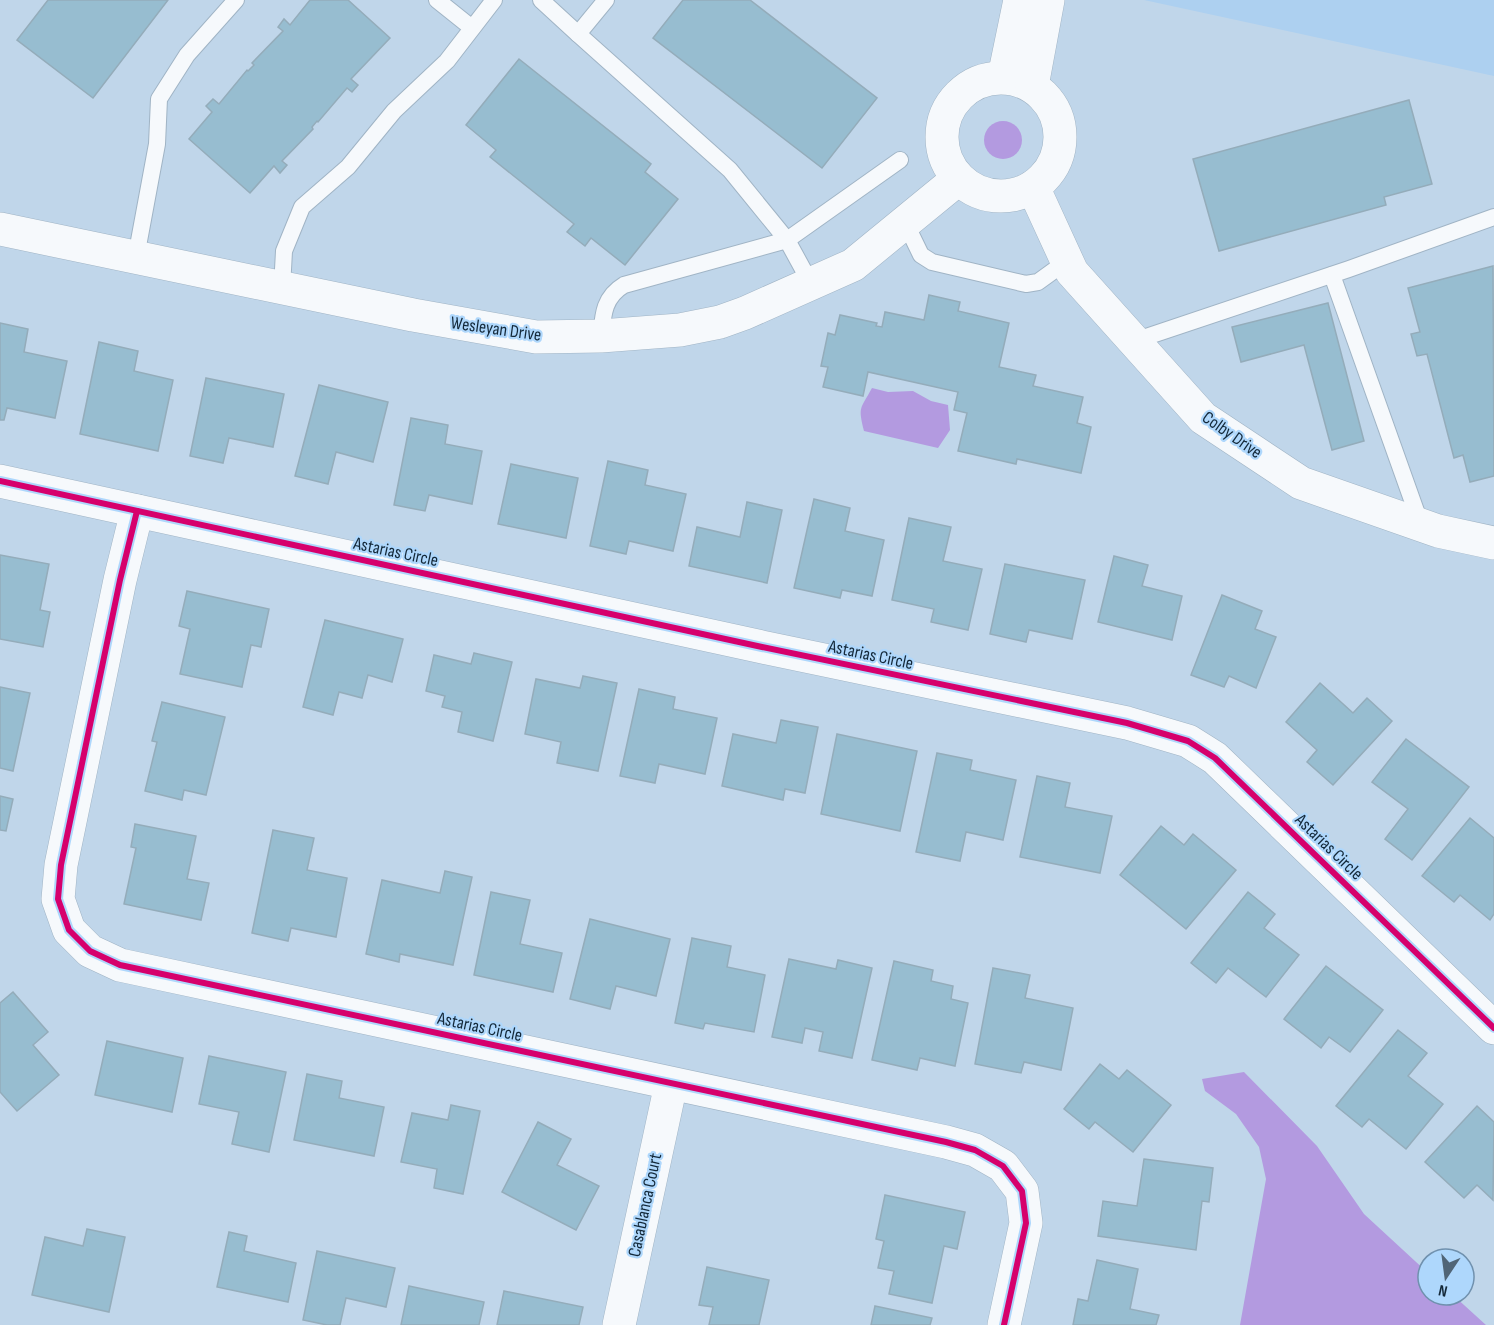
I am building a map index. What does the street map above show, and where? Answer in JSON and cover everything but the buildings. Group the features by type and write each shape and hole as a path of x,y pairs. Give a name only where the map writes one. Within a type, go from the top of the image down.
{"street":[{"path":"1018,81 1033,8"},
{"path":"986,79 1018,81 1047,99 1057,116 1061,136 1058,156 1048,174 1033,187 1014,195 994,196 975,190 958,179 948,164 942,147 941,130 946,113 956,97 969,86 986,79"},
{"name":"Wesleyan Drive","path":"0,229 413,315 536,337 602,336 706,326 746,313 853,265 958,179"},
{"name":"Colby Drive","path":"1033,187 1072,272 1203,418 1301,483 1438,531 1494,543"},
{"name":"Astarias Circle","path":"0,482 762,647 1127,723 1188,741 1215,758 1494,1028"},
{"name":"Astarias Circle","path":"137,511 120,580 61,865 58,899 69,930 90,951 120,964 975,1150 1003,1166 1022,1191 1026,1222 1004,1325"},
{"name":"Casablanca Court","path":"619,1325 671,1084"}],"lane":[{"path":"136,257 157,144 159,99 187,55 236,0"},
{"path":"437,0 472,27"},
{"path":"282,288 284,251 302,207 348,167 394,111 447,61 494,0"},
{"path":"541,0 730,170 787,240 811,284"},
{"path":"578,34 606,0"},
{"path":"602,336 605,306 610,297 624,285 787,240 900,160"},
{"path":"1134,340 1332,275 1494,218"},
{"path":"904,222 921,255 932,262 1026,284 1038,282 1067,261"},
{"path":"1332,275 1422,525"}],"shaded area":[{"path":"1144,0 1494,0 1494,76"},
{"path":"1003,121 1016,127 1022,140 1016,153 1003,159 990,153 984,140 990,127"},
{"path":"872,388 888,392 913,391 931,401 948,405 950,430 938,448 864,431 861,408"},
{"path":"1244,1072 1317,1146 1364,1214 1416,1262 1416,1307 1466,1307 1486,1325 1240,1325 1266,1179 1259,1147 1236,1114 1205,1091 1202,1079"}],"cycle path":[{"path":"0,481 762,647 1127,723 1188,741 1215,758 1494,1028"},
{"path":"137,511 120,580 61,865 58,899 69,930 90,951 120,965 975,1150 1003,1166 1022,1191 1026,1223 1004,1325"}]}
